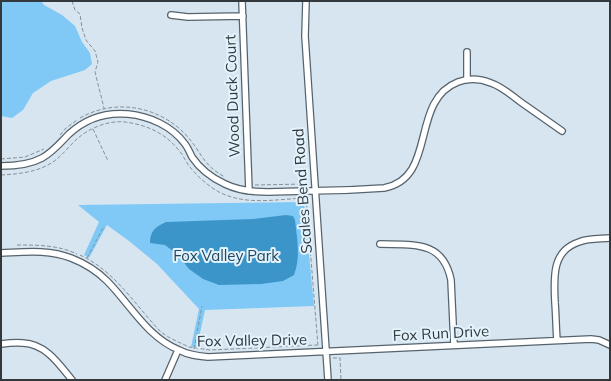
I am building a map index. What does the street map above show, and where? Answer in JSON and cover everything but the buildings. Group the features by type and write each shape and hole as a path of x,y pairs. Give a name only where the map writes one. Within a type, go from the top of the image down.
{"street":[{"name":"Wood Duck Court","path":"242,1 248,191"},
{"name":"Scales Bend Road","path":"306,1 305,36 328,380"},
{"path":"171,15 188,17 243,16"},
{"path":"467,52 467,80"},
{"path":"1,166 20,165 41,158 60,145 69,134 89,120 101,116 128,114 142,116 157,121 170,129 186,145 196,162 206,172 236,189 261,192 384,188 403,181 412,170 435,100 452,84 467,80 479,79 493,83 562,131"},
{"path":"557,340 554,272 558,259 567,249 578,242 610,238"},
{"path":"380,244 420,245 434,251 444,261 451,280 454,345"},
{"name":"Fox Valley Drive","path":"1,253 53,253 70,258 90,268 106,280 158,338 178,350 193,355 208,357 326,348"},
{"name":"Fox Run Drive","path":"326,348 454,345 591,339 599,340 610,345"},
{"path":"1,344 34,344 44,349 53,357 72,380"},
{"path":"165,380 178,350"}],"path":[{"path":"72,1 75,10 80,14 86,40 95,51 98,62 95,72 104,109"},
{"path":"59,136 66,128 82,117 104,109 118,107 137,108 169,120 187,136 206,164 230,180"},
{"path":"1,174 26,173 37,170 61,156 79,137 93,129 102,125 122,122 148,127 162,135 173,144 194,173 204,182 220,192 242,199 257,200 306,198"},
{"path":"93,129 108,161"},
{"path":"1,159 25,158 45,149"},
{"path":"248,184 305,184"},
{"path":"87,258 104,226"},
{"path":"17,245 51,246 70,251 87,258 107,272 161,332 178,342 194,348 210,350 326,348"},
{"path":"193,355 202,306"}],"green space":[{"path":"1,1 41,1 44,5 62,15 75,26 82,42 90,53 92,64 85,70 51,81 33,93 23,110 12,118 1,116"},
{"name":"Fox Valley Park","path":"304,202 314,306 205,310 197,347 191,347 199,309 157,264 129,241 107,225 89,258 84,255 99,222 78,205"}],"shaded area":[{"path":"286,215 293,216 295,220 298,255 294,275 283,281 261,284 219,285 203,279 189,269 178,255 165,245 150,243 152,232 166,222 253,219"}]}
